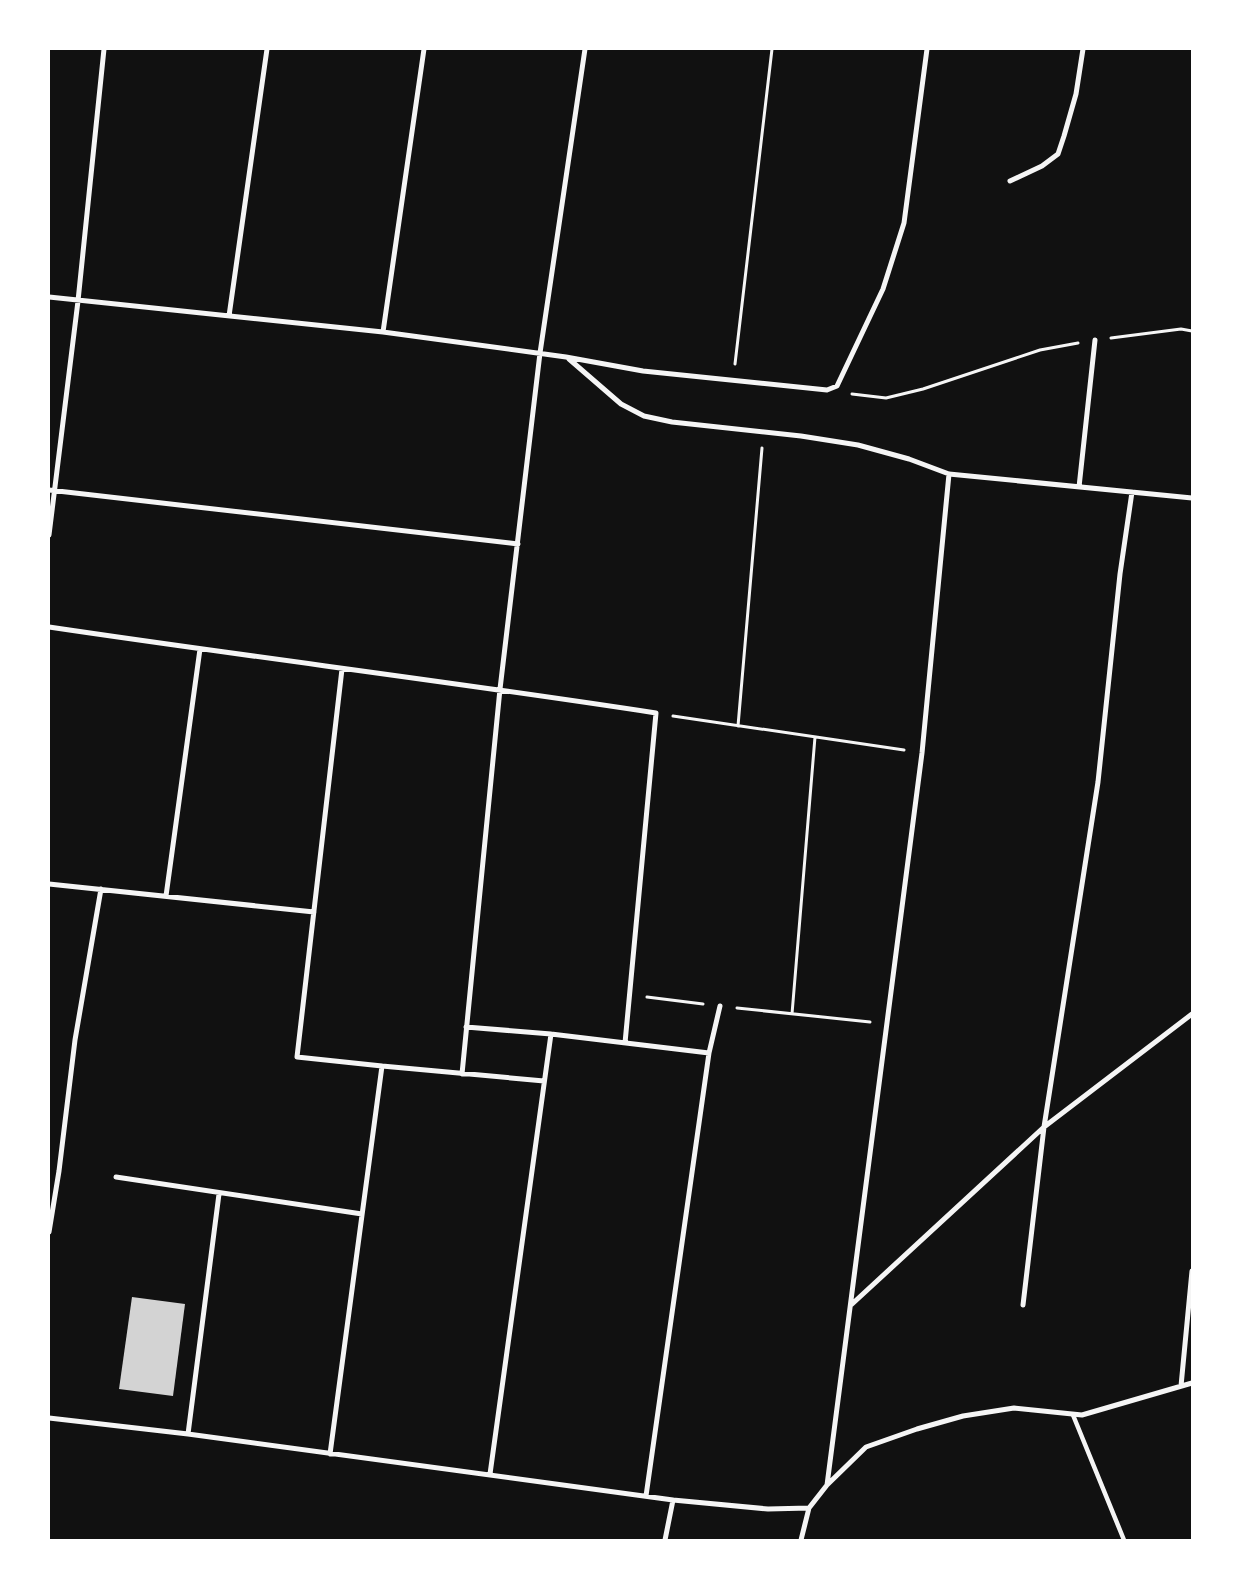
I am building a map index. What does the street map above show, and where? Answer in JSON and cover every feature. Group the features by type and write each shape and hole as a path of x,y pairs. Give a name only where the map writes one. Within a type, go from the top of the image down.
{"street":[{"path":"49,535 51,490 78,301 104,49"},
{"path":"229,316 267,49"},
{"path":"383,332 424,49"},
{"path":"462,1074 500,689 540,353 584,49"},
{"path":"49,297 383,332 540,353 644,371 827,390 837,386 883,289 904,222 927,49"},
{"path":"1010,181 1042,166 1058,154 1076,94 1083,49"},
{"path":"1079,487 1095,340"},
{"path":"566,357 621,404 644,416 672,422 858,445 909,459 949,474 1192,498"},
{"path":"827,1485 922,752 949,474"},
{"path":"51,490 518,544"},
{"path":"1023,1305 1044,1127 1098,782 1120,574 1132,492"},
{"path":"49,628 200,650 500,689 656,713 625,1043"},
{"path":"166,896 200,650"},
{"path":"342,669 296,1057 462,1074 544,1080"},
{"path":"49,884 314,912"},
{"path":"49,1232 59,1171 75,1040 101,889"},
{"path":"646,1496 710,1053 720,1006"},
{"path":"851,1305 1044,1127 1192,1014"},
{"path":"466,1027 550,1034 710,1053"},
{"path":"490,1474 550,1034"},
{"path":"330,1454 382,1066"},
{"path":"116,1177 362,1214"},
{"path":"188,1434 219,1194"},
{"path":"1181,1386 1192,1271"},
{"path":"801,1540 808,1508 827,1485 866,1447 917,1429 963,1416 1014,1408 1082,1415 1192,1383"},
{"path":"1073,1415 1124,1540"},
{"path":"49,1418 188,1434 673,1500 768,1509 808,1508"},
{"path":"665,1540 673,1500"}],"path":[{"path":"733,381 772,49"},
{"path":"827,390 886,398 923,389 1040,350 1095,340 1181,329 1192,331"},
{"path":"738,726 763,432"},
{"path":"656,713 922,752"},
{"path":"792,1014 815,737"},
{"path":"629,995 887,1024"}],"building":[{"path":"132,1297 185,1304 173,1396 119,1389"}]}
